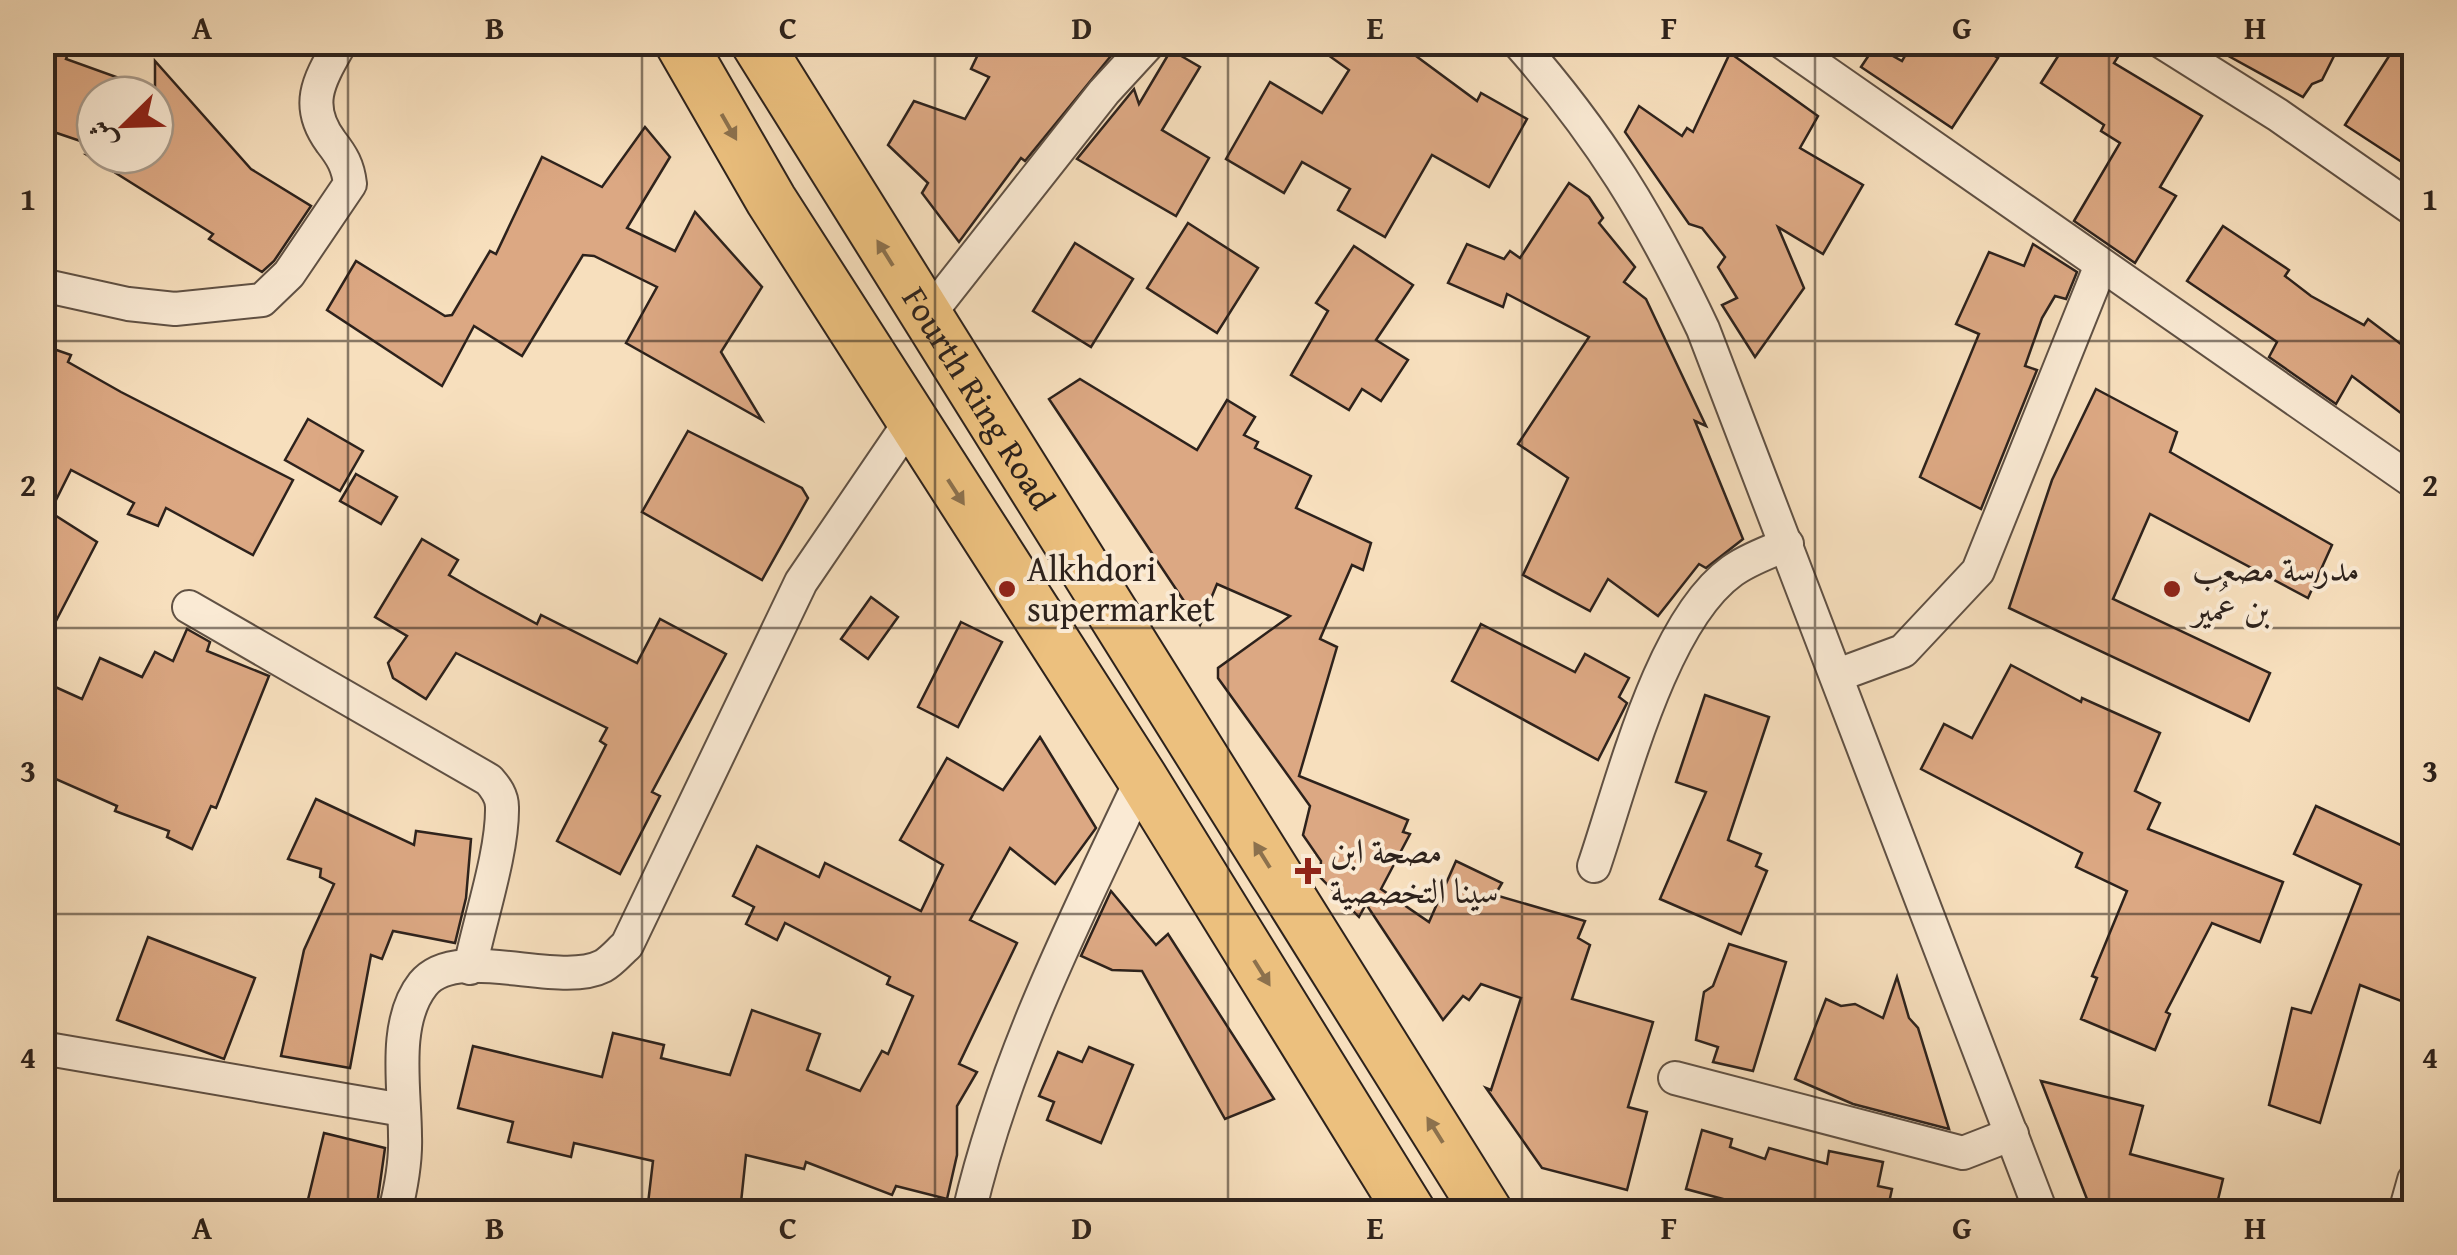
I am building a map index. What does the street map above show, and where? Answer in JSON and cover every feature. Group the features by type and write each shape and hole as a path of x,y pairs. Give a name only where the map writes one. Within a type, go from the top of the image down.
{"main road":[{"name":"Fourth Ring Road","path":"680,42 771,200 1142,778 1410,1212"},
{"name":"Fourth Ring Road","path":"756,42 1487,1212"}],"street":[{"path":"42,285 175,310 262,300 289,274 350,184 345,160 314,111 316,88 340,42"},
{"path":"926,318 1104,92 1150,42"},
{"path":"1518,42 1578,110 1635,194 1704,328 2041,1212"},
{"path":"1782,42 2414,482"},
{"path":"2162,42 2278,115 2414,210"},
{"path":"1838,675 1902,651 1978,571 2100,265"},
{"path":"395,1212 406,1136 402,1110 404,1040 414,1000 424,982 442,971 470,968 578,972 604,966 627,945 801,582 910,422"},
{"path":"1594,866 1665,662 1696,610 1731,571 1787,544"},
{"path":"189,607 489,780 498,790 502,805 498,839 470,968"},
{"path":"969,1212 986,1142 1028,1021 1142,778"},
{"path":"42,1048 402,1110"},
{"path":"1676,1078 1962,1153 2012,1134"},
{"path":"2405,1212 2414,1180"}],"building":[{"path":"42,42 72,42 66,59 110,75 75,75 75,139 42,128"},
{"path":"984,42 1118,42 1119,46 1025,161 1021,158 959,242 922,193 928,183 888,145 914,101 965,119 989,77 971,69"},
{"path":"1310,42 1397,42 1477,101 1481,93 1527,119 1489,187 1432,155 1385,237 1338,210 1350,189 1302,162 1284,193 1226,159 1270,82 1322,113 1349,70"},
{"path":"1913,42 1971,42 1998,58 1952,128 1861,67 1875,46 1902,61"},
{"path":"2067,42 2127,42 2114,63 2202,116 2160,187 2176,196 2135,263 2074,221 2120,143 2101,131 2104,125 2041,83"},
{"path":"2203,42 2341,42 2322,80 2312,84 2303,97"},
{"path":"2398,42 2414,42 2414,170 2345,125"},
{"path":"1171,50 1200,67 1162,130 1209,158 1176,216 1077,159 1134,89 1139,104"},
{"path":"1730,53 1818,116 1800,148 1863,185 1823,254 1778,227 1804,288 1755,357 1722,305 1737,298 1718,267 1725,257 1702,228 1689,224 1625,132 1639,106 1682,136 1687,128 1693,132"},
{"path":"155,61 167,75 155,75"},
{"path":"175,84 251,169 311,206 274,261 262,272 209,239 213,234 119,175 175,175"},
{"path":"645,127 670,157 627,228 675,251 695,212 762,287 721,352 762,420 626,343 657,287 594,256 583,255 522,356 474,326 442,386 327,310 356,261 445,316 452,315 490,251 496,254 542,157 602,187"},
{"path":"1569,183 1589,197 1603,218 1599,223 1635,267 1624,282 1646,299 1706,426 1695,421 1743,539 1706,568 1699,564 1658,616 1608,579 1590,611 1523,575 1568,478 1518,444 1589,337 1507,294 1503,307 1448,283 1467,244 1504,259 1510,251 1520,258"},
{"path":"1188,223 1258,268 1217,333 1147,288"},
{"path":"2223,226 2289,270 2285,276 2311,296 2364,325 2368,319 2414,354 2414,423 2352,376 2336,404 2269,357 2277,342 2187,281"},
{"path":"1075,243 1133,279 1091,347 1033,311"},
{"path":"2033,244 2077,272 2066,299 2055,296 2042,318 2025,366 2037,370 1981,509 1920,477 1979,334 1956,324 1989,252 2024,266"},
{"path":"1354,246 1413,285 1376,340 1408,360 1381,401 1362,389 1349,410 1291,375 1328,311 1316,303"},
{"path":"42,345 71,355 68,362 121,392 293,480 253,555 166,508 158,526 128,514 134,503 71,470 50,512 97,542 42,648"},
{"path":"1080,379 1197,450 1227,400 1255,417 1244,435 1258,442 1255,448 1311,476 1296,508 1371,543 1363,570 1352,565 1320,639 1337,647 1299,776 1408,820 1403,832 1410,834 1381,889 1429,922 1456,861 1502,883 1495,895 1585,921 1578,938 1590,945 1572,999 1653,1022 1628,1107 1647,1112 1627,1190 1542,1168 1486,1088 1491,1090 1521,998 1481,984 1469,1000 1463,996 1443,1020 1366,904 1359,917 1320,877 1321,861 1303,835 1310,806 1218,678 1218,668 1290,616 1217,584 1200,625 1049,399"},
{"path":"2096,389 2177,432 2170,452 2332,545 2308,598 2150,514 2113,599 2270,673 2249,721 2009,608 2052,480"},
{"path":"308,419 363,451 340,491 285,460"},
{"path":"688,431 802,488 808,498 762,580 642,512"},
{"path":"356,474 397,497 381,524 340,501"},
{"path":"422,539 458,560 449,575 480,593 537,624 541,615 637,663 660,619 726,654 652,792 660,796 620,874 557,841 606,745 600,741 607,728 456,653 426,699 393,678 388,663 407,636 375,617"},
{"path":"871,597 898,617 868,659 841,639"},
{"path":"961,622 1002,642 958,727 918,707"},
{"path":"1481,624 1575,672 1585,654 1629,678 1619,697 1627,703 1598,760 1452,681"},
{"path":"187,629 210,642 207,651 269,676 216,808 211,806 192,849 167,837 169,831 115,811 117,806 42,773 42,681 82,699 100,658 142,677 155,652 173,661"},
{"path":"2011,665 2081,702 2082,698 2160,733 2135,791 2160,803 2148,829 2283,882 2260,942 2212,923 2166,1012 2170,1014 2155,1050 2081,1019 2097,978 2092,976 2127,891 2076,867 2082,853 1921,769 1944,724 1972,738"},
{"path":"1705,695 1769,717 1728,840 1761,854 1756,866 1767,871 1741,934 1660,899 1706,792 1676,782"},
{"path":"1040,737 1096,828 1055,884 1010,848 970,920 1017,943 959,1064 977,1072 957,1106 957,1155 947,1199 896,1186 892,1195 806,1162 804,1169 746,1155 740,1212 647,1212 653,1161 574,1143 571,1157 508,1142 513,1122 458,1108 473,1046 602,1077 613,1033 664,1045 661,1058 730,1075 752,1010 820,1034 807,1070 860,1091 882,1051 888,1054 913,996 887,984 890,977 785,923 777,940 746,924 754,907 733,896 757,846 819,877 825,863 921,911 943,865 900,840 947,758 1003,790"},
{"path":"316,799 414,845 416,831 471,839 466,898 455,943 393,931 382,959 371,955 350,1068 281,1056 304,950 334,884 320,877 321,869 288,859"},
{"path":"2316,806 2414,851 2414,1006 2360,985 2320,1123 2269,1105 2292,1008 2311,1013 2361,885 2294,854"},
{"path":"1111,891 1156,945 1168,934 1274,1099 1225,1119 1142,971 1112,970 1081,956"},
{"path":"148,937 255,978 224,1059 117,1020"},
{"path":"1729,944 1786,962 1753,1071 1713,1062 1718,1047 1696,1040 1704,992 1713,986"},
{"path":"1897,977 1909,1018 1918,1028 1949,1129 1853,1104 1795,1079 1826,999 1841,1006 1855,1004 1883,1018"},
{"path":"1089,1047 1133,1065 1101,1143 1047,1120 1054,1102 1039,1096 1058,1052 1082,1062"},
{"path":"2041,1081 2143,1106 2130,1154 2223,1179 2215,1212 2092,1212"},
{"path":"1702,1130 1732,1139 1730,1147 1765,1159 1769,1148 1827,1164 1829,1151 1883,1162 1878,1186 1892,1189 1887,1212 1771,1212 1686,1189"},
{"path":"324,1133 385,1148 376,1212 305,1212"}],"place":[{"name":"Alkhdori supermarket","path":"1007,589"},
{"name":"مدرسة مصعب بن عُمير","path":"2172,589"},
{"name":"مصحة ابن سينا التخصصية","path":"1308,871"}]}
